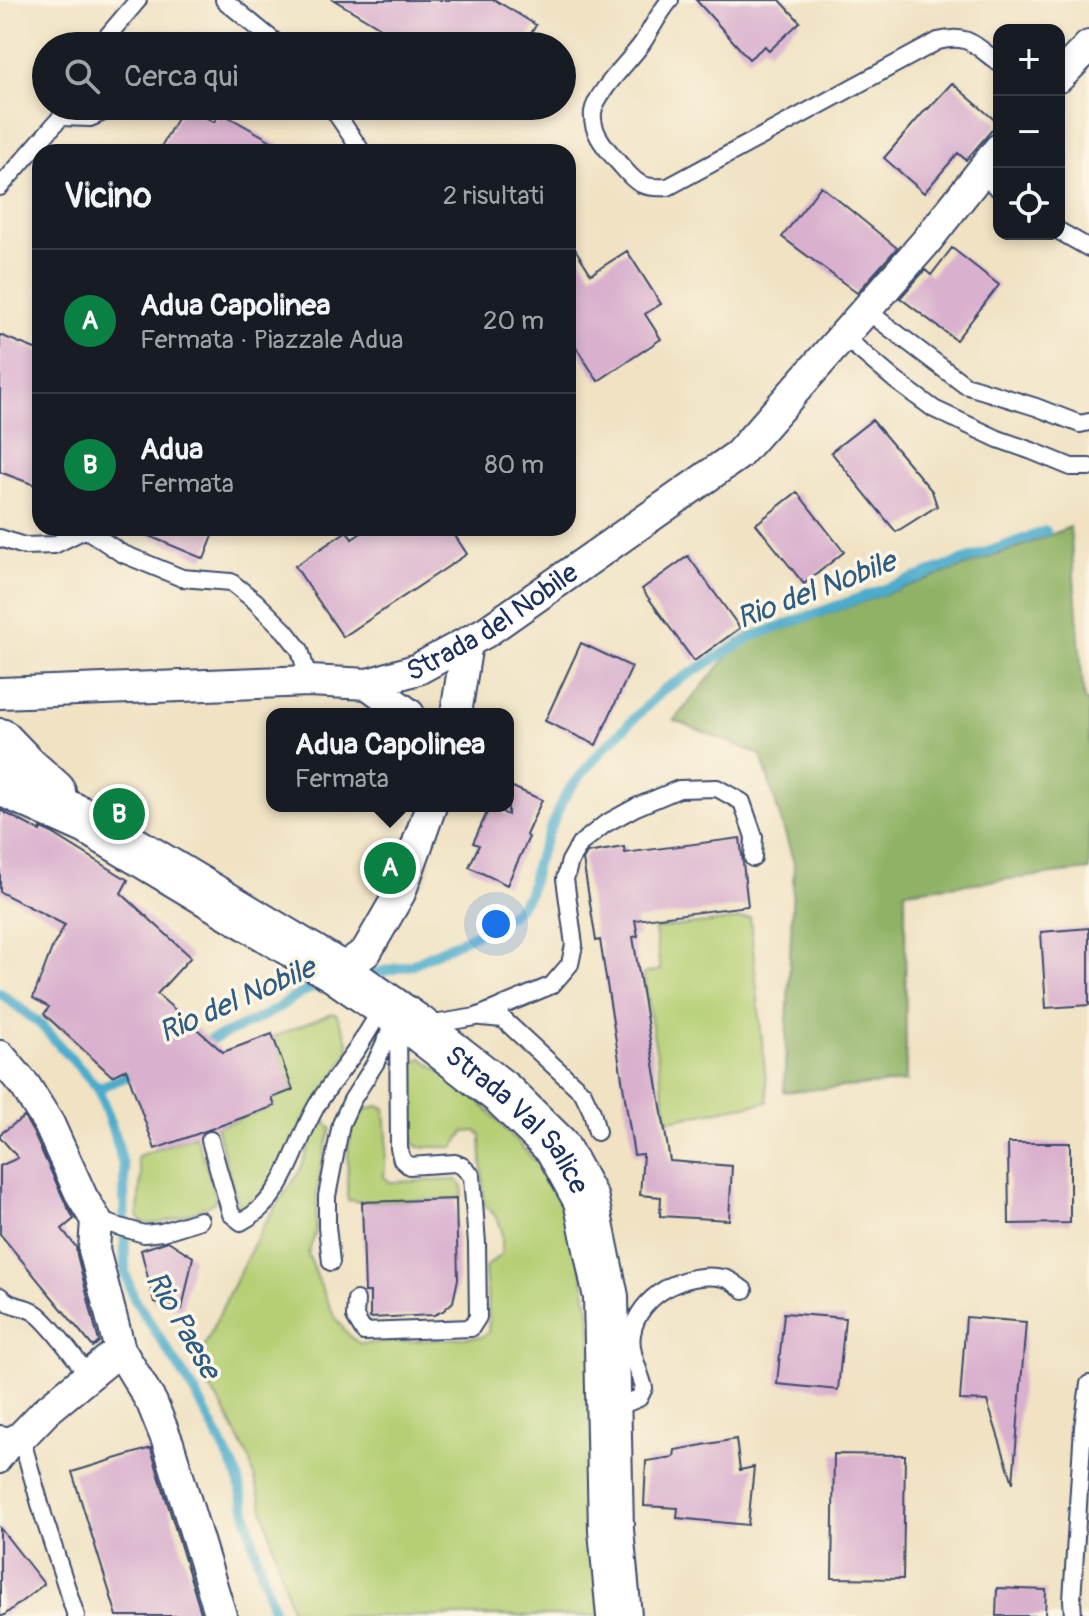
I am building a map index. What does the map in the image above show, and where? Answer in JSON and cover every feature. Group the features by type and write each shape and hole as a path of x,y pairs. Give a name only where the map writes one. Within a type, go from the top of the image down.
{"street":[{"path":"1065,71 1089,46"},
{"name":"Strada del Nobile","path":"0,693 309,681 368,684 418,669 486,632 738,455 925,243 989,181"},
{"path":"457,708 467,643"},
{"path":"368,684 401,708"},
{"name":"Strada Val Salice","path":"0,741 88,822"},
{"name":"Strada Val Salice","path":"0,779 12,788 88,822 379,1001 502,1093 557,1147 586,1200 606,1297 611,1530 619,1616"},
{"path":"379,1001 366,952 400,893 429,812"},
{"path":"0,1056 26,1087 49,1124 82,1197 96,1220 94,1250 120,1350 152,1403 168,1443 221,1616"},
{"path":"10,1439 120,1350"}],"lane":[{"path":"111,32 138,0"},
{"path":"224,0 263,32"},
{"path":"670,0 593,110 594,125 601,143 638,184 650,188 668,187 938,41 964,38 993,59"},
{"path":"35,144 55,120"},
{"path":"340,120 357,144"},
{"path":"0,187 32,148"},
{"path":"1065,234 1089,248"},
{"path":"866,310 965,385 1080,424 1089,422"},
{"path":"843,336 934,409 998,439 1071,467 1089,467"},
{"path":"0,538 24,546 54,545 71,536"},
{"path":"95,536 121,553 182,578 231,582 255,601 300,650 309,681"},
{"path":"476,1017 552,985 570,964 574,945 565,879 570,861 580,844 605,824 679,789 717,788 742,802 754,837 753,858"},
{"path":"379,1001 503,1019 583,1093 597,1132"},
{"path":"210,1140 231,1214 241,1222 253,1216 278,1189 316,1107 356,1050 379,1001"},
{"path":"331,1262 327,1196 341,1124 376,1062 379,1001"},
{"path":"356,1300 355,1317 364,1332 471,1328 478,1317 472,1176 455,1163 409,1166 402,1160 379,1001"},
{"path":"96,1220 144,1234 162,1232 200,1220"},
{"path":"609,1405 639,1398 644,1388 634,1356 632,1334 641,1311 659,1294 682,1280 703,1277 725,1278 744,1290"},
{"path":"0,1296 8,1304 34,1312 88,1375"},
{"path":"1073,1616 1081,1456 1089,1384"},
{"path":"0,1465 10,1439"},
{"path":"10,1439 44,1518 76,1616"}],"green space":[{"path":"1070,527 1084,700 1089,702 1089,870 905,891 906,1082 784,1092 794,863 761,755 674,720 736,646"},
{"path":"750,918 768,1102 668,1120 643,974 660,970 655,929"},
{"path":"332,1013 337,1015 349,1051 271,1185 251,1210 243,1210 239,1206 216,1127 274,1106 272,1098 292,1090 273,1037"},
{"path":"422,1058 479,1101 539,1165 563,1207 579,1258 591,1320 600,1616 293,1616 249,1458 199,1371 199,1358 232,1287 266,1221 299,1173 318,1125 325,1121 331,1129 317,1192 316,1231 308,1254 341,1326 360,1344 481,1337 488,1333 485,1268 501,1254 502,1239 499,1221 484,1205 481,1135 477,1131 464,1132 454,1147 419,1147 413,1143 409,1071 411,1065"},
{"path":"378,1106 385,1108 387,1138 384,1177 390,1182 457,1180 463,1187 462,1196 456,1199 348,1200 348,1155 353,1124 361,1113"},
{"path":"195,1135 216,1195 214,1203 166,1221 141,1221 138,1215 141,1175 138,1156"}],"building":[{"path":"334,0 495,0 536,25 532,32 388,32"},
{"path":"696,0 780,0 800,22 769,51 765,46 749,59"},
{"path":"952,83 993,119 993,129 966,160 958,153 924,193 884,158"},
{"path":"176,120 234,120 277,144 163,144"},
{"path":"821,186 897,248 857,293 782,237"},
{"path":"952,248 999,285 956,340 900,298 925,270 931,275"},
{"path":"576,251 591,274 627,251 661,304 645,314 661,339 598,381 576,347"},
{"path":"0,335 32,348 32,484 0,472"},
{"path":"872,420 932,491 937,506 896,532 831,452"},
{"path":"797,492 844,552 804,584 756,524"},
{"path":"149,536 213,536 204,559"},
{"path":"340,536 350,536 352,539 357,536 455,536 467,554 343,637 295,566"},
{"path":"688,556 740,628 694,661 642,589"},
{"path":"581,643 632,667 596,745 545,721"},
{"path":"514,788 542,800 507,885 469,867 479,845 473,843 487,812 508,815 508,812 514,812"},
{"path":"0,810 40,831 41,828 52,833 128,880 121,893 191,957 157,994 223,1052 272,1034 293,1090 272,1098 275,1106 155,1149 126,1069 112,1076 44,1014 49,1007 33,998 52,948 65,925 0,892"},
{"path":"740,838 748,906 635,920 638,936 633,937 670,1161 732,1166 729,1220 660,1216 661,1197 640,1195 643,1154 634,1155 600,940 596,941 583,860 587,853 624,847 625,853"},
{"path":"1089,928 1089,1005 1046,1008 1041,932"},
{"path":"24,1117 74,1219 62,1229 76,1247 99,1342 93,1347 0,1234 0,1166 18,1158 0,1134"},
{"path":"1008,1143 1070,1143 1070,1223 1009,1224"},
{"path":"456,1199 458,1279 453,1302 434,1315 370,1318 370,1292 365,1292 362,1202"},
{"path":"168,1241 193,1257 182,1309 154,1302 141,1250"},
{"path":"784,1313 845,1318 838,1390 777,1384"},
{"path":"966,1317 1026,1322 1013,1483 987,1401 960,1400"},
{"path":"736,1439 740,1470 754,1467 748,1525 677,1518 678,1508 644,1506 646,1461 674,1457 675,1450"},
{"path":"151,1448 202,1616 117,1616 72,1472"},
{"path":"834,1454 905,1455 903,1579 832,1578"},
{"path":"0,1528 44,1584 3,1616 0,1616"},
{"path":"997,1588 1046,1590 1045,1616 996,1616"}],"waterway":[{"name":"Rio del Nobile","path":"367,975 411,965 494,925 515,911 529,894 536,863 571,787 602,750 664,689 753,636 1046,531"},
{"name":"Rio del Nobile","path":"199,1045 258,1019 306,990 328,983"},
{"name":"Rio Paese","path":"0,993 39,1023 98,1088 124,1170 125,1273 134,1298 196,1394 237,1474 275,1616"},
{"name":"Rio del Nobile","path":"98,1088 140,1071"}],"place":[{"name":"Adua","path":"119,814"},
{"name":"Adua Capolinea","path":"390,868"}]}
